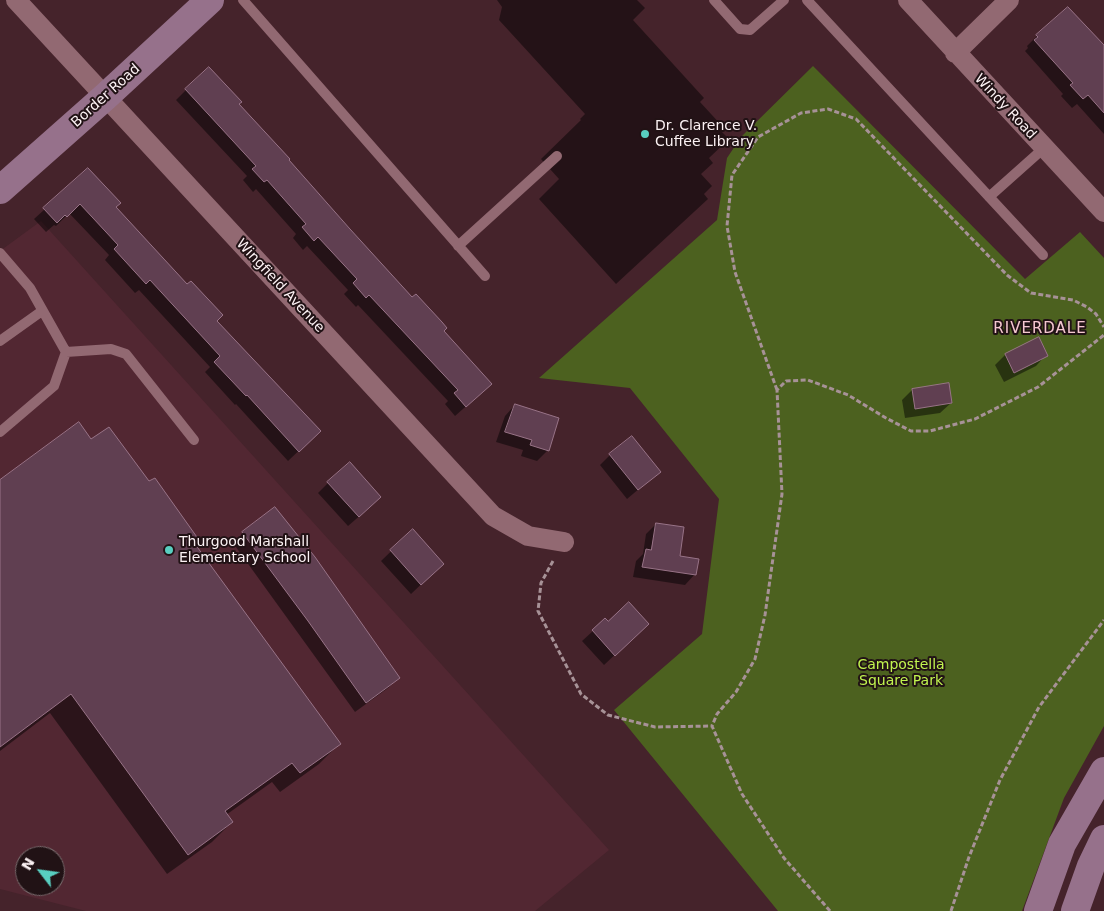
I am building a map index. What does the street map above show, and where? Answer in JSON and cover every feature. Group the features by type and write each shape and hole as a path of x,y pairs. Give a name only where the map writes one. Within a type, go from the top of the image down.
{"street":[{"name":"Wingfield Avenue","path":"16,0 493,516 528,536 564,542"},
{"name":"Border Road","path":"0,190 210,0"},
{"name":"Windy Road","path":"908,0 1104,212"},
{"path":"955,52 1009,0"},
{"path":"1038,911 1062,844 1104,771"},
{"path":"1075,911 1091,866 1104,839"}],"lane":[{"path":"243,0 485,276"},
{"path":"714,0 740,29 750,30 784,0"},
{"path":"807,0 1043,255"},
{"path":"989,197 1044,148"},
{"path":"458,246 557,156"},
{"path":"0,254 30,288 66,352 54,386 0,432"},
{"path":"0,341 42,311"},
{"path":"66,352 112,349 126,354 194,440"}],"path":[{"path":"830,911 784,858 742,794 712,726 717,714 736,692 754,659 765,615 782,494 777,408 778,390 735,272 728,226 732,175 758,137 801,112 828,109 856,119 1007,275 1032,293 1073,300 1087,306 1096,314 1104,327"},
{"path":"778,390 786,381 808,380 848,395 911,431 930,431 975,419 1038,387 1104,335"},
{"path":"564,542 541,583 538,611 581,694 608,715 655,727 712,726"},
{"path":"951,911 969,857 1000,780 1034,715 1104,620"}],"shaded area":[{"name":"Thurgood Marshall Elementary School","path":"41,221 609,850 535,911 86,911 27,896 65,896 65,846 15,846 15,893 0,889 0,251"}],"green space":[{"name":"Campostella Square Park","path":"813,66 1025,279 1080,232 1104,258 1104,726 1064,798 1022,911 778,911 614,710 702,634 719,499 630,388 539,378 717,220 727,158 741,137"}],"building":[{"path":"1068,7 1104,45 1104,113 1088,95 1083,99 1070,85 1073,83 1034,40 1038,37 1036,35"},
{"path":"209,67 242,102 239,104 412,297 416,294 442,322 447,328 444,331 492,384 466,407 454,393 458,390 369,295 366,298 353,283 357,279 318,237 314,241 302,227 306,224 267,180 264,182 252,169 256,166 185,89"},
{"path":"88,168 121,203 116,207 187,284 191,281 223,315 217,321 321,431 299,452 214,362 220,356 150,280 146,284 114,249 118,245 80,204 67,217 65,215 57,223 43,208"},
{"path":"1039,337 1048,356 1014,373 1005,354"},
{"path":"949,383 952,403 915,409 912,389"},
{"path":"515,404 559,418 549,451 530,445 532,440 505,432"},
{"path":"79,422 91,439 109,427 149,481 155,478 199,540 195,544 341,744 300,773 292,763 225,811 233,822 188,855 71,694 0,747 0,480"},
{"path":"632,436 661,472 638,490 609,454"},
{"path":"350,462 381,497 359,517 327,482"},
{"path":"275,507 315,557 400,678 366,703 242,532"},
{"path":"656,523 684,527 680,556 699,559 696,575 642,567 646,549 651,550"},
{"path":"413,529 444,564 421,585 390,550"},
{"path":"629,602 649,624 615,656 592,630 605,618 608,621"}],"place":[{"name":"Dr. Clarence V. Cuffee Library","path":"645,134"},
{"name":"Thurgood Marshall Elementary School","path":"169,550"}],"district":[{"name":"RIVERDALE","path":"1040,329"}]}
